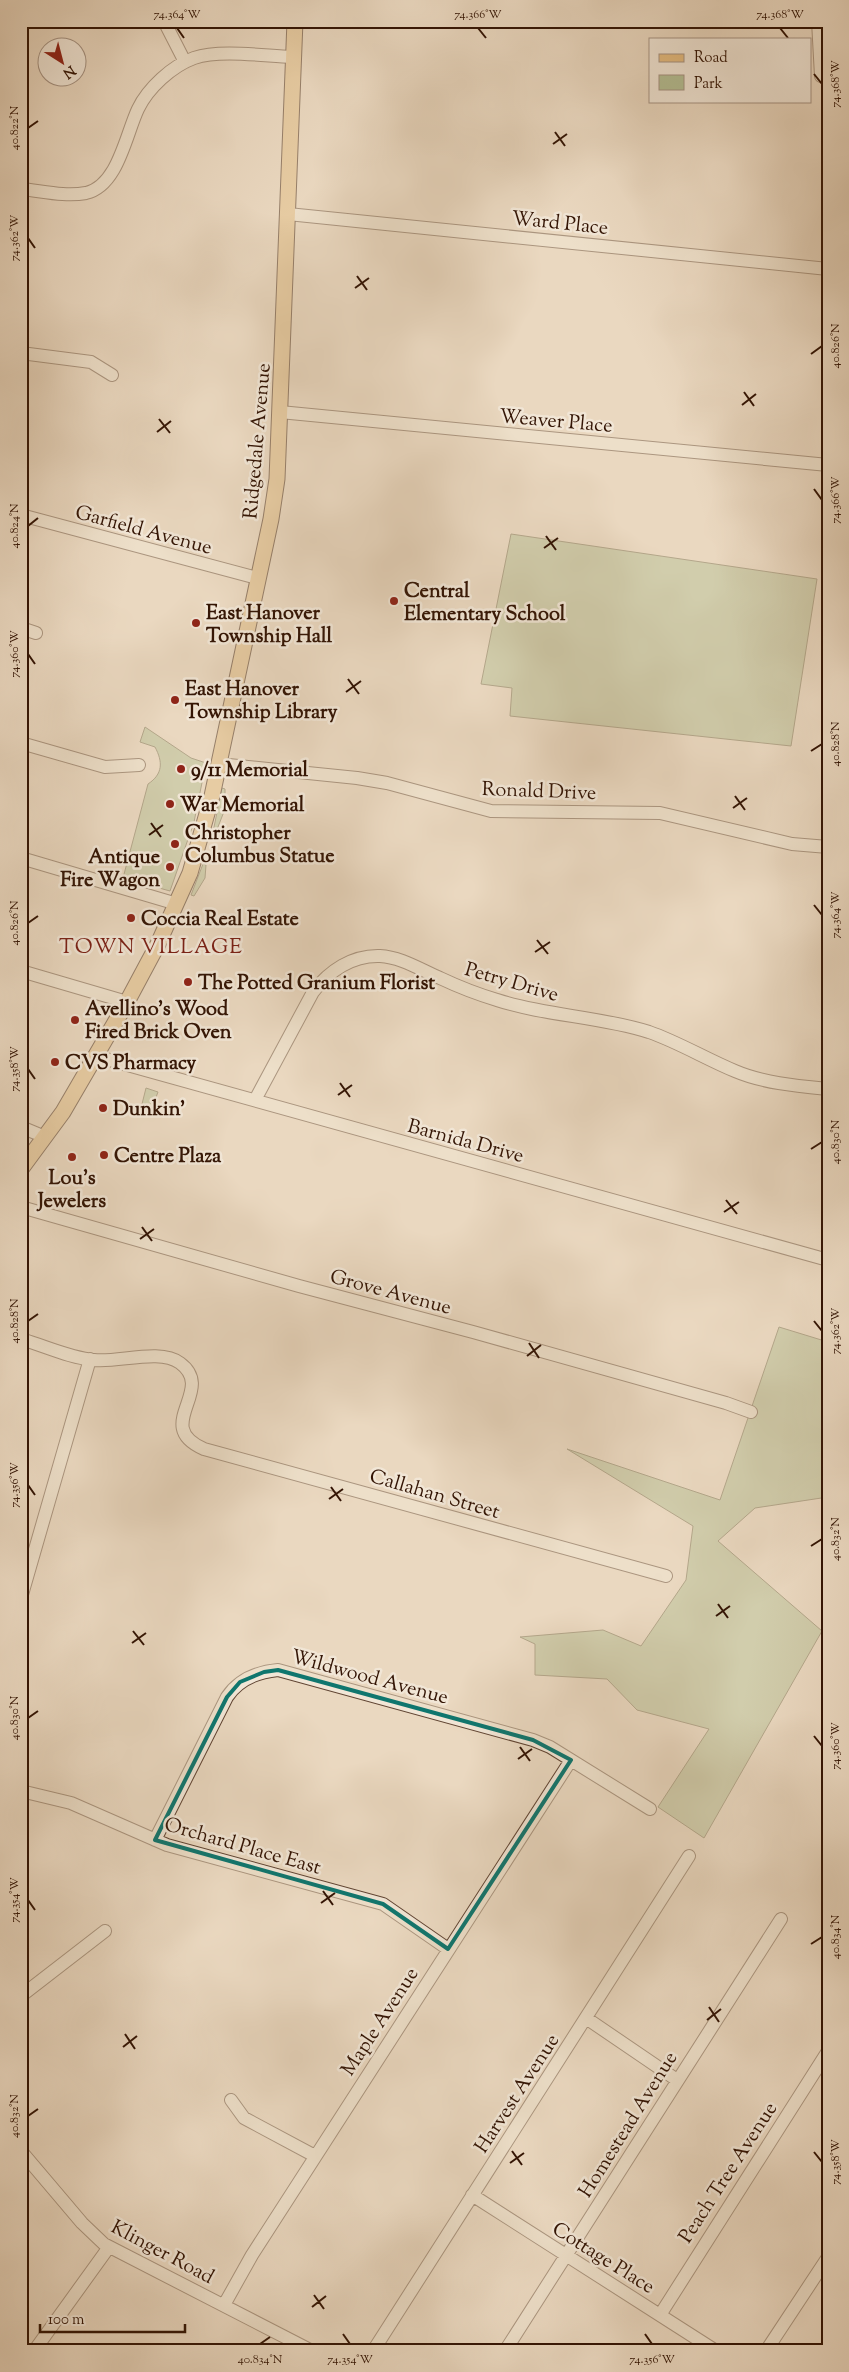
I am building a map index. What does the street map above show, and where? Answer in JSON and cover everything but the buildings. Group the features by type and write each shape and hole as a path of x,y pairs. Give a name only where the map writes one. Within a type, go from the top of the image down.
{"main road":[{"name":"Ridgedale Avenue","path":"21,1169 45,1137 127,1002 178,904 198,850 219,764 271,518 276,479 288,214 292,57 295,21"}],"street":[{"path":"164,21 185,62"},
{"path":"818,21 821,76"},
{"path":"21,189 74,194 87,193 100,186 112,172 141,104 168,75 185,62 209,55 292,57"},
{"name":"Ward Place","path":"288,214 828,269"},
{"path":"21,353 91,362 112,375"},
{"name":"Weaver Place","path":"280,412 828,466"},
{"name":"Garfield Avenue","path":"21,515 257,578"},
{"path":"21,628 36,633"},
{"path":"21,743 105,767 138,765"},
{"name":"Ronald Drive","path":"219,764 357,778 387,783 491,811 660,814 783,842 828,847"},
{"path":"21,858 178,904"},
{"name":"Petry Drive","path":"255,1100 321,982 330,973 354,960 380,956 406,962 452,984 499,1001 598,1020 650,1033 737,1072 770,1081 828,1089"},
{"path":"21,971 127,1002"},
{"name":"Barnida Drive","path":"95,1056 828,1260"},
{"path":"21,1127 45,1137"},
{"name":"Grove Avenue","path":"21,1206 299,1286 473,1332 726,1403 751,1412"},
{"path":"21,1339 90,1359 21,1598"},
{"name":"Callahan Street","path":"90,1359 163,1357 181,1364 189,1374 192,1387 182,1427 184,1436 193,1444 204,1449 666,1576"},
{"name":"Wildwood Avenue","path":"155,1840 227,1697 240,1682 264,1672 278,1670 533,1740 550,1747 650,1809"},
{"name":"Maple Avenue","path":"224,2305 252,2255 315,2156 571,1760"},
{"name":"Orchard Place East","path":"21,1791 71,1803 155,1840 383,1904 448,1949"},
{"name":"Harvest Avenue","path":"373,2351 689,1856"},
{"name":"Homestead Avenue","path":"505,2351 781,1919"},
{"path":"21,1996 105,1931"},
{"path":"586,2018 677,2080"},
{"name":"Peach Tree Avenue","path":"660,2315 828,2051"},
{"path":"231,2100 244,2118 315,2156"},
{"name":"Klinger Road","path":"21,2151 82,2223 109,2247 312,2351"},
{"name":"Cottage Place","path":"472,2195 716,2351"},
{"path":"34,2351 109,2247"},
{"path":"766,2351 828,2257"}],"highlighted area":[{"path":"278,1670 316,1679 533,1740 571,1760 448,1949 383,1904 155,1840 227,1697 240,1682 264,1672"}],"green space":[{"path":"511,534 817,579 791,746 510,716 512,688 481,684"},
{"path":"145,727 191,758 206,763 194,822 170,891 123,878 148,784 157,776 160,767 155,747 140,742"},
{"path":"222,788 225,789 225,809 216,832 213,832"},
{"path":"203,864 206,865 205,878 194,896 191,895"},
{"path":"146,1088 158,1092 151,1110 141,1108"},
{"path":"779,1327 828,1342 828,1497 755,1508 718,1541 822,1631 704,1838 658,1807 709,1729 637,1710 607,1679 535,1675 535,1644 520,1637 603,1630 641,1646 686,1580 693,1526 567,1449 720,1500"}],"place":[{"name":"Central Elementary School","path":"394,601"},
{"name":"East Hanover Township Hall","path":"196,623"},
{"name":"East Hanover Township Library","path":"175,700"},
{"name":"9/11 Memorial","path":"181,769"},
{"name":"War Memorial","path":"170,804"},
{"name":"Christopher Columbus Statue","path":"175,844"},
{"name":"Antique Fire Wagon","path":"170,867"},
{"name":"Coccia Real Estate","path":"131,918"},
{"name":"The Potted Granium Florist","path":"188,982"},
{"name":"Avellino's Wood Fired Brick Oven","path":"75,1020"},
{"name":"CVS Pharmacy","path":"55,1062"},
{"name":"Dunkin'","path":"103,1108"},
{"name":"Centre Plaza","path":"104,1155"},
{"name":"Lou's Jewelers","path":"72,1157"}],"district":[{"name":"TOWN VILLAGE","path":"151,946"}]}
